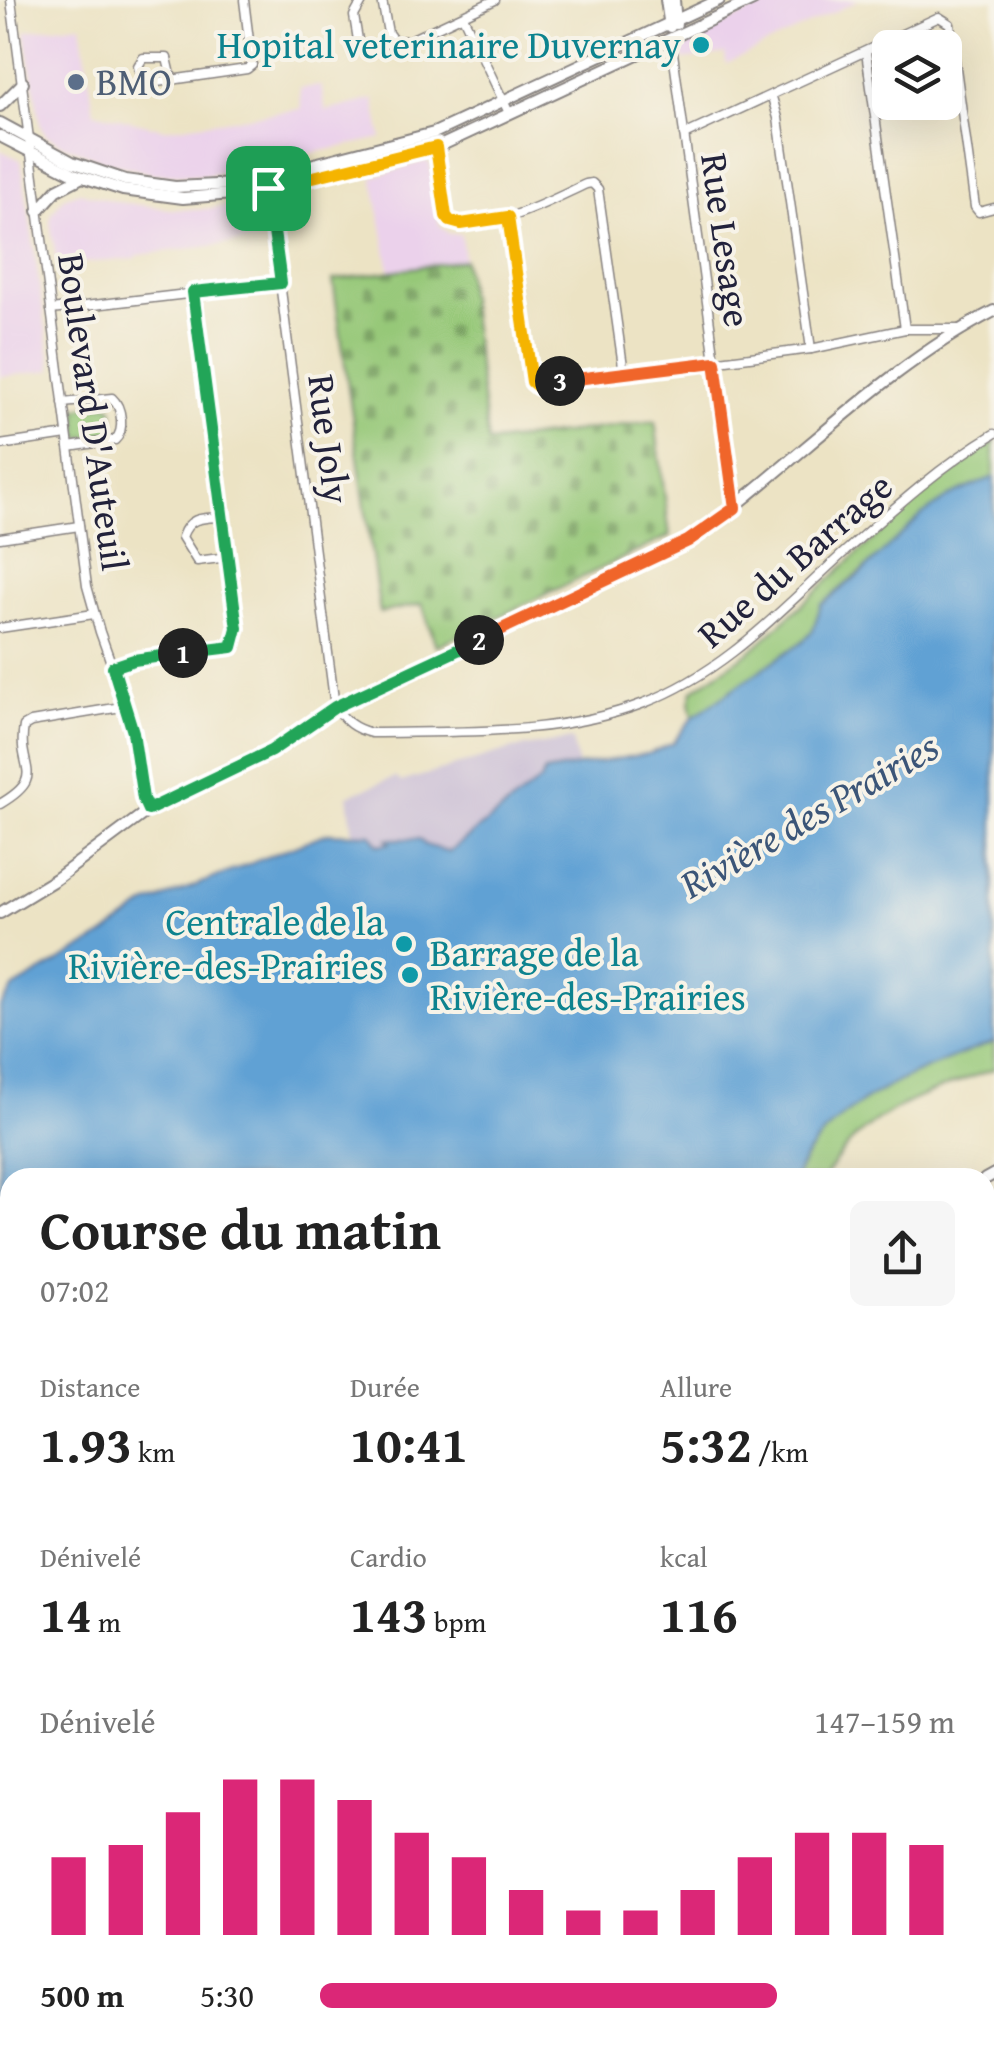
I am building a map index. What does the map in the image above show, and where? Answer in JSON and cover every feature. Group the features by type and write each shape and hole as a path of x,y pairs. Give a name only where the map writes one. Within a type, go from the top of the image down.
{"street":[{"name":"Boulevard D'Auteuil","path":"11,0 79,526 94,614 126,706 148,810"},
{"path":"172,79 167,58 143,58 138,66 140,74 158,82 247,69 252,65 244,0"},
{"path":"363,0 354,16 359,46 365,50 393,40 408,41 495,0"},
{"path":"382,0 393,40"},
{"path":"666,0 673,22"},
{"path":"672,38 674,0"},
{"path":"0,136 82,177 123,190 176,198 221,196 427,135 719,0"},
{"path":"0,123 84,168 142,184 200,188 267,183 436,147 753,0"},
{"path":"0,15 14,15"},
{"path":"463,16 509,113"},
{"path":"684,135 938,17 946,18 950,24 975,207 979,212 994,208"},
{"name":"Rue Lesage","path":"672,38 735,508"},
{"path":"866,52 904,329"},
{"path":"0,106 22,83"},
{"path":"772,96 811,349"},
{"path":"436,147 446,216 461,224 508,217 592,183 598,189 624,372"},
{"path":"38,211 57,190 82,177"},
{"name":"Rue Joly","path":"267,183 335,707"},
{"path":"508,217 532,382 538,387 624,372 811,349 904,329 960,329"},
{"path":"51,310 281,283"},
{"path":"113,667 134,660 232,647 237,628 193,292"},
{"path":"0,913 56,879 148,810 271,751 335,707 688,541 735,508 822,431 960,329 994,312"},
{"path":"63,403 108,397 118,406 121,432 117,439 69,447"},
{"name":"Rue du Barrage","path":"335,707 346,722 371,734 562,723 641,704 707,672 754,637 850,547 963,453 994,434"},
{"path":"0,445 67,436"},
{"path":"223,517 196,519 186,526 182,537 197,561 228,557"},
{"path":"0,538 79,526"},
{"path":"0,628 94,614"},
{"path":"0,804 23,791 28,780 24,726 126,706"}],"shaded area":[{"path":"776,0 859,0 726,64 725,54 683,60 682,44"},
{"path":"81,24 94,112 164,129 301,109 300,88 321,86 326,111 374,99 382,138 206,176 153,174 106,162 61,144 46,135 40,124 25,31"},
{"path":"0,150 21,160 52,370 0,377"},
{"path":"425,161 430,163 439,224 449,234 461,234 464,260 390,271 373,177"},
{"path":"80,192 170,209 197,210 259,202 267,239 139,255 134,259 57,265 52,213 64,197"},
{"path":"572,739 578,766 545,772 540,781 449,852 425,845 378,845 371,834 353,835 348,795 396,777 401,782 513,749"}],"green space":[{"path":"464,260 488,443 655,421 670,536 436,646 422,604 380,613 333,280"},
{"path":"108,404 113,408 114,433 79,438 76,408"},
{"path":"994,442 994,477 952,495 821,605 813,630 803,641 693,717 693,690 752,650 932,486"},
{"path":"994,1042 994,1069 919,1097 884,1116 853,1140 830,1168 801,1168 829,1128 853,1109 937,1064"}],"water":[{"name":"Rivière des Prairies","path":"994,477 994,1042 908,1077 853,1108 829,1128 800,1168 0,1168 0,1007 14,988 103,936 146,905 327,833 371,834 378,845 390,843 387,839 419,839 425,845 449,852 540,781 545,772 651,753 673,743 693,717 803,641 813,630 821,605 922,515 952,495"}],"place":[{"name":"Hopital veterinaire Duvernay","path":"701,45"},
{"name":"BMO","path":"76,82"},
{"name":"Centrale de la Rivière-des-Prairies","path":"404,944"},
{"name":"Barrage de la Rivière-des-Prairies","path":"410,975"}],"route":[{"path":"436,147 446,216 450,221 461,224 508,217 532,382 538,387 715,362 735,508 688,541 335,707 271,751 148,810 129,715 113,667 134,660 232,647 237,628 193,292 281,283 268,188 436,147"}]}
